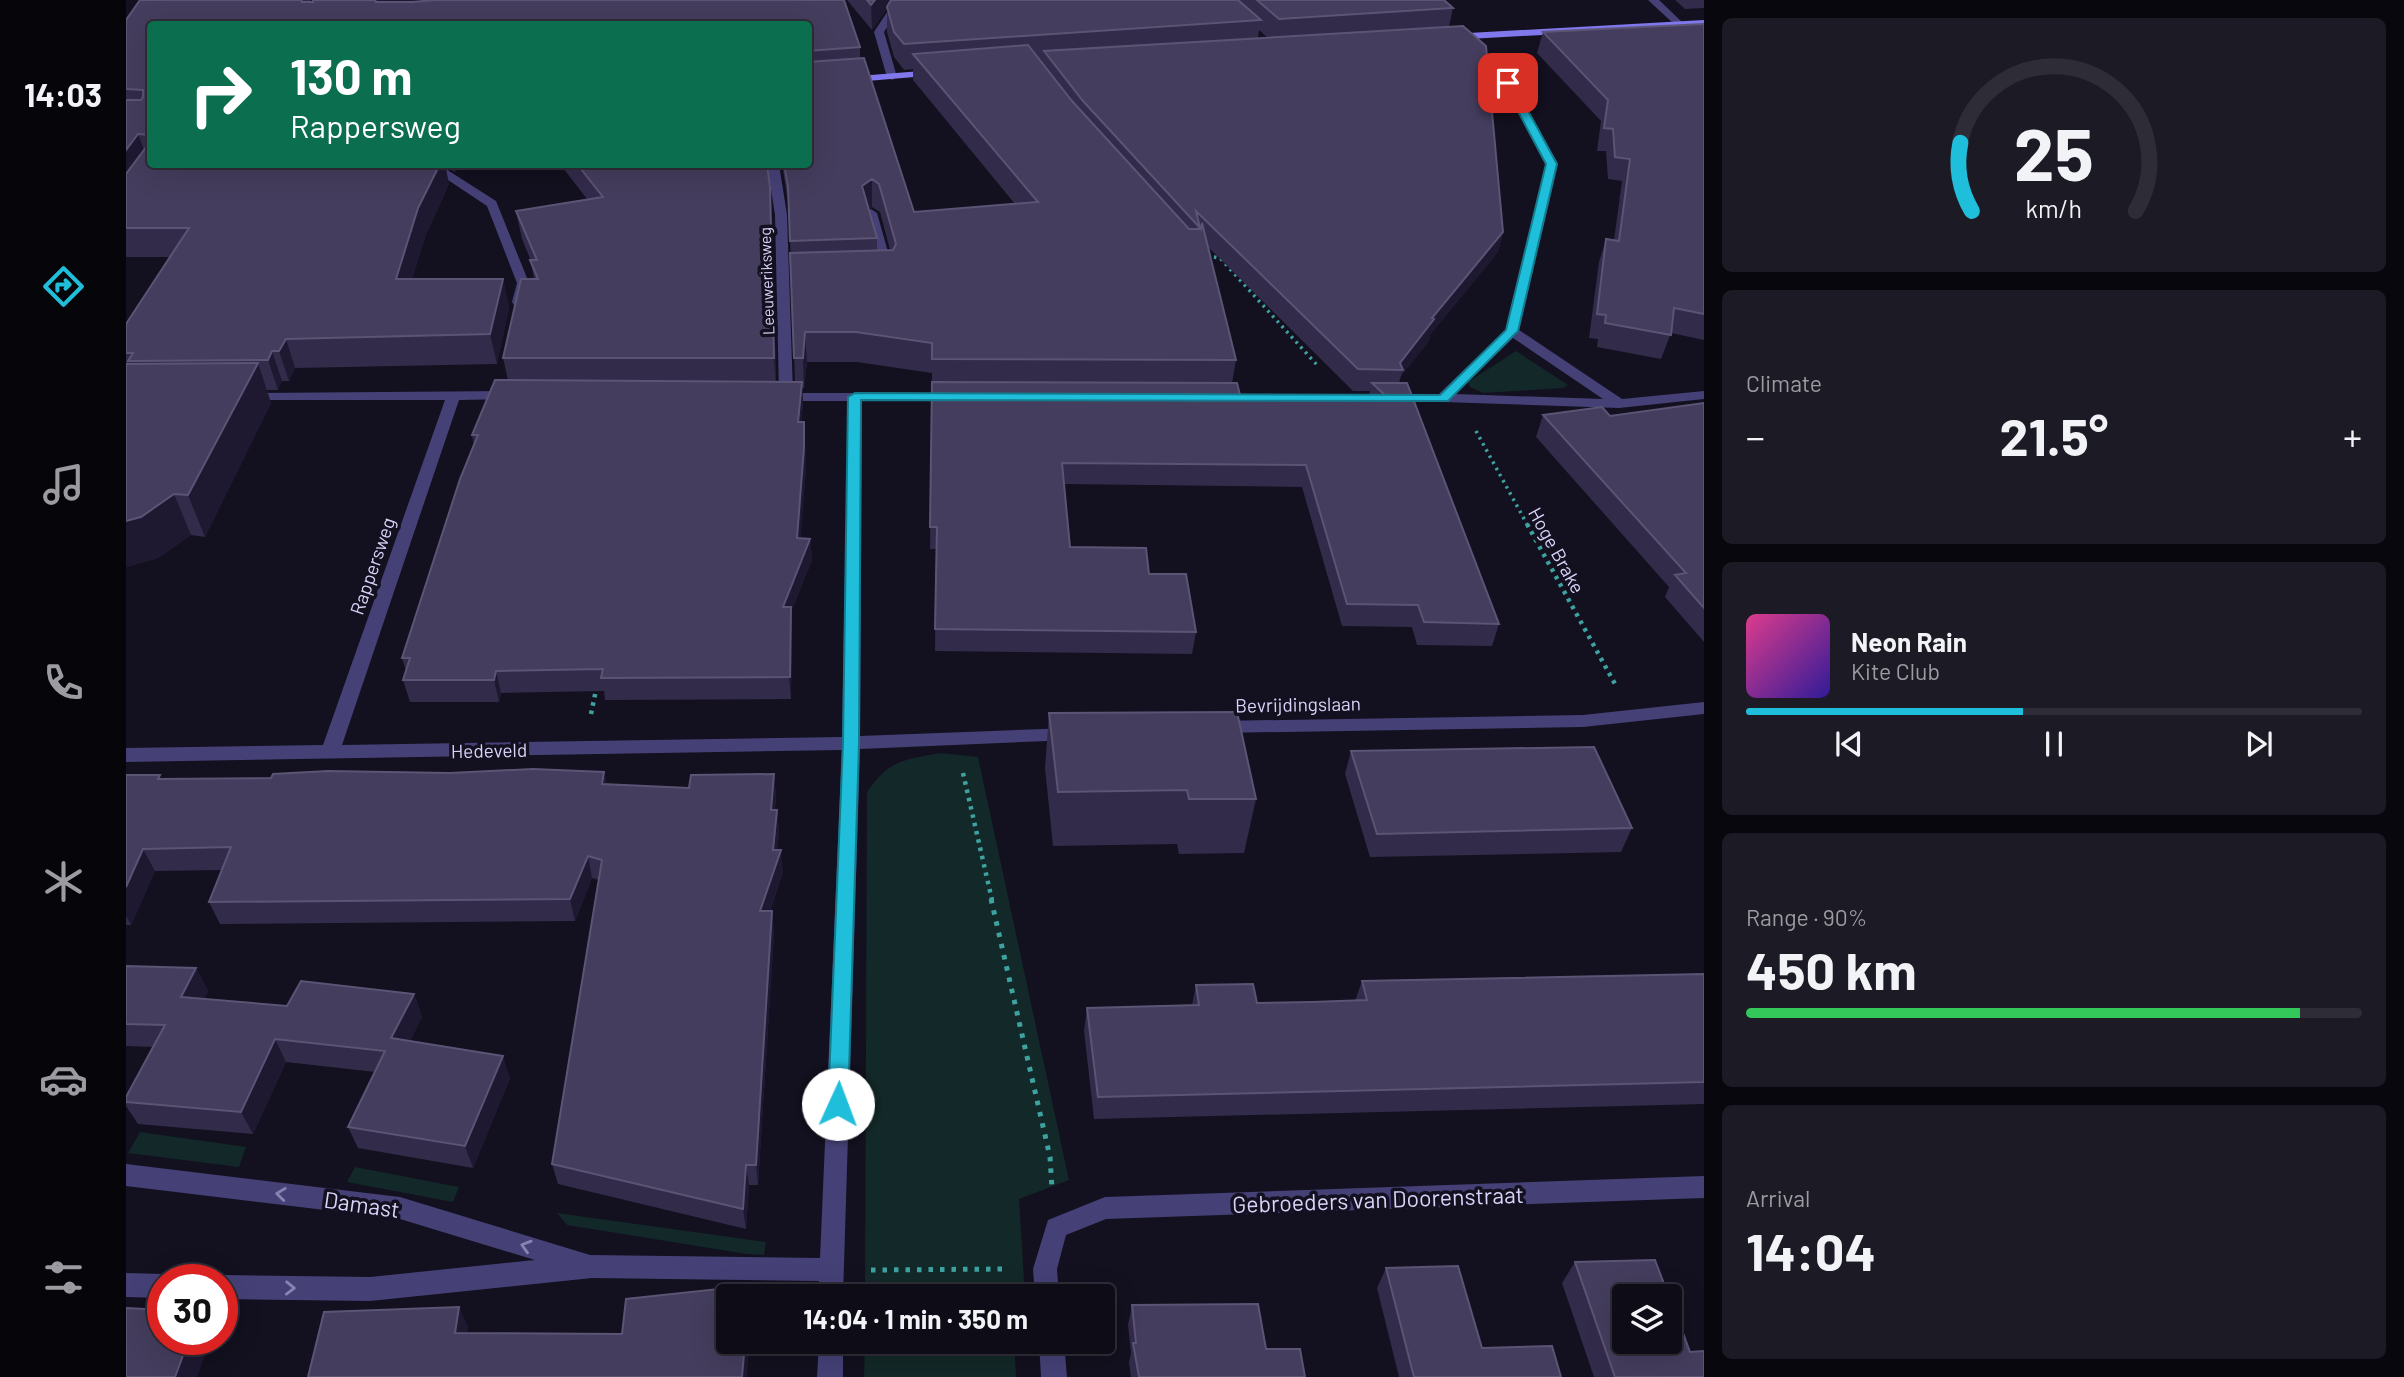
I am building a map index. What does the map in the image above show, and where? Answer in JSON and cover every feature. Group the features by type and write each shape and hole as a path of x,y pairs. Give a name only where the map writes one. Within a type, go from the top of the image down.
{"street":[{"path":"892,76 879,32 900,0"},
{"path":"1653,0 1678,23"},
{"path":"1436,38 1704,23"},
{"path":"1450,399 1512,331 1552,164 1508,83 1464,36"},
{"path":"812,83 947,72"},
{"path":"435,168 492,204 523,283 516,318"},
{"name":"Leeuweriksweg","path":"774,168 781,215 786,397"},
{"path":"872,213 888,273 877,274"},
{"path":"783,278 799,277"},
{"path":"1512,331 1619,404"},
{"path":"233,397 454,394 502,388 528,395"},
{"name":"Rappersweg","path":"330,752 454,394"},
{"path":"1196,398 1450,399 1619,404 1704,395"},
{"path":"760,397 963,397"},
{"path":"831,1284 851,743 855,397"},
{"name":"Bevrijdingslaan","path":"1205,728 1288,724 1583,721 1704,708"},
{"path":"851,743 1094,733"},
{"name":"Hedeveld","path":"126,755 851,743"},
{"name":"Damast","path":"126,1175 400,1208 592,1266"},
{"name":"Gebroeders van Doorenstraat","path":"1056,1228 1105,1208 1704,1187"},
{"path":"1046,1284 1045,1269 1056,1228"},
{"name":"Damast","path":"238,1287 370,1289 592,1266 832,1270"},
{"path":"126,1286 147,1286"},
{"path":"830,1377 831,1354"},
{"path":"1052,1354 1054,1377"}],"path":[{"path":"1200,255 1220,258 1346,398"},
{"name":"Hoge Brake","path":"1450,399 1633,715"},
{"path":"584,748 598,680"},
{"path":"955,740 1050,1157 1056,1228"},
{"path":"832,1270 1045,1269"}],"green space":[{"path":"1516,351 1568,385 1563,388 1483,393 1470,387 1468,382"},
{"path":"940,753 978,757 1069,1180 1019,1199 1024,1284 865,1284 867,792 890,767"},
{"path":"140,1132 246,1147 239,1167 128,1153"},
{"path":"355,1167 459,1187 453,1202 347,1182"},
{"path":"557,1213 766,1242 764,1255 567,1225"},
{"path":"865,1354 1015,1354 1016,1377 864,1377"}],"building":[{"path":"140,0 844,0 860,47 812,51 812,21 147,21 147,135 138,134 126,150 126,100 141,100 143,90 126,89 126,20"},
{"path":"891,0 1238,0 1261,20 904,44 894,32 887,7"},
{"path":"1257,0 1444,0 1453,8 1279,19"},
{"path":"1704,24 1704,314 1674,308 1671,335 1605,323 1606,315 1597,314 1606,239 1619,241 1630,159 1615,157 1613,129 1604,128 1608,100 1543,32"},
{"path":"1463,26 1486,46 1503,232 1432,318 1434,319 1400,363 1403,370 1358,369 1196,211 1200,228 1083,101 1044,51"},
{"path":"1028,45 1072,101 1189,229 1201,229 1202,223 1236,360 932,359 932,343 856,332 805,332 803,358 794,358 790,253 893,250 896,244 879,184 872,179 862,186 877,238 790,241 785,168 812,168 812,62 864,58 914,212 1038,202 913,54"},
{"path":"147,146 147,168 438,168 418,208 396,279 503,279 490,334 286,339 279,351 272,351 268,360 128,361 133,353 126,353 126,324 189,228 126,228 126,174"},
{"path":"580,168 768,168 774,358 503,358 521,279 538,279 530,260 537,260 516,211 603,197"},
{"path":"258,363 188,495 174,494 141,517 126,521 126,364"},
{"path":"495,380 802,382 798,422 804,422 804,447 797,538 810,539 783,607 791,607 790,677 601,678 603,669 496,671 494,680 403,680 410,658 402,658 460,479 478,435 472,435"},
{"path":"932,382 1237,383 1241,399 1390,400 1372,383 1407,383 1499,624 1424,622 1418,605 1347,604 1306,465 1062,463 1070,547 1146,548 1149,574 1186,574 1196,632 935,629 937,527 930,527"},
{"path":"1704,403 1704,608 1675,575 1686,573 1543,415 1602,407 1610,416"},
{"path":"1237,712 1256,799 1189,799 1187,790 1058,792 1049,713"},
{"path":"1594,747 1632,828 1377,834 1351,751"},
{"path":"533,769 604,772 602,784 689,788 691,775 774,774 771,810 777,810 773,850 781,850 760,911 772,911 756,1165 746,1165 743,1209 552,1164 602,860 588,856 570,899 209,902 231,847 143,849 126,887 126,775 160,775 158,779 271,778 273,774 328,771 450,773"},
{"path":"126,966 196,968 181,997 287,1006 301,981 414,994 391,1038 503,1056 465,1146 348,1127 385,1051 275,1039 241,1112 126,1102 126,1097 165,1025 126,1024"},
{"path":"1704,974 1704,1082 1098,1097 1087,1008 1199,1005 1196,985 1253,984 1257,1003 1312,1002 1367,1000 1362,981"},
{"path":"1655,1260 1664,1284 1612,1284 1612,1354 1682,1354 1682,1330 1690,1352 1704,1351 1704,1377 1615,1377 1575,1262"},
{"path":"1458,1266 1482,1348 1552,1346 1561,1377 1414,1377 1386,1268"},
{"path":"716,1289 716,1354 744,1354 742,1377 308,1377 324,1312 459,1307 455,1333 622,1334 626,1299"},
{"path":"1258,1304 1266,1349 1300,1349 1305,1377 1139,1377 1133,1343 1136,1343 1132,1305"},
{"path":"126,1308 147,1309 147,1355 183,1355 175,1377 126,1377"}],"route":[{"path":"838,1104 851,743 855,397 1443,398 1512,331 1552,164 1508,83"}]}
